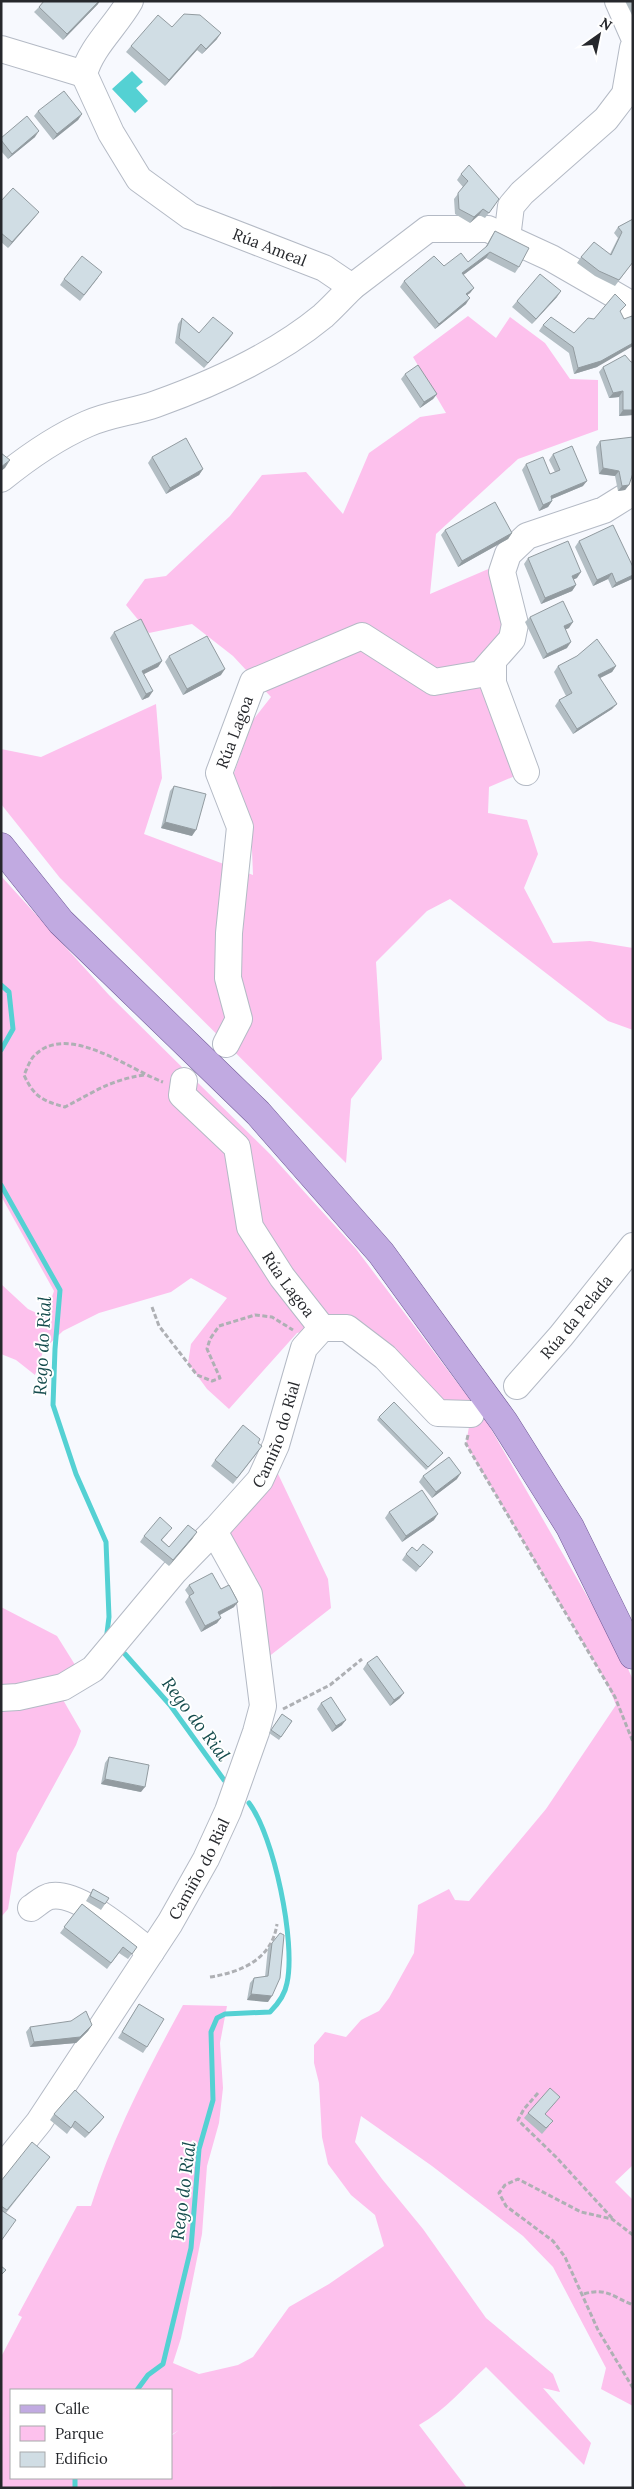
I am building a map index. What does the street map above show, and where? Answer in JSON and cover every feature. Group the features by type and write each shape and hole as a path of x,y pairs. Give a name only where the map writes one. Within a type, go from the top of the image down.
{"main road":[{"path":"1,847 61,922 258,1113 381,1253 509,1430 570,1527 633,1654"}],"street":[{"path":"1,49 84,74 88,60 120,18 130,1"},
{"path":"618,1 633,35"},
{"path":"507,238 511,206 522,193 606,119 625,94 633,48"},
{"name":"Rúa Ameal","path":"84,74 111,133 139,179 190,216 324,268 352,287"},
{"path":"1,479 35,452 87,423 154,405 222,377 287,342 323,316 352,287 428,229 488,229 551,258 631,306"},
{"name":"Rúa Lagoa","path":"226,1044 239,1019 228,978 229,934 240,827 219,773 252,682 362,636 434,682 481,674 512,639 515,624 502,572 508,554 527,536 604,510 633,492"},
{"path":"493,661 494,683 526,772"},
{"name":"Rúa Lagoa","path":"183,1088 237,1147 250,1227 282,1277 322,1328 347,1328 385,1357 438,1413 471,1414"},
{"name":"Rúa da Pelada","path":"517,1386 561,1336 633,1246"},
{"name":"Camiño do Rial","path":"1,1698 18,1697 63,1687 93,1669 174,1572 260,1480 276,1445 304,1348 322,1328"},
{"name":"Camiño do Rial","path":"1,2169 39,2122 151,1952 206,1859 228,1811 263,1706 249,1594 214,1531"},
{"path":"31,1908 50,1896 67,1897 85,1906 151,1952"}],"path":[{"path":"144,1075 121,1078 102,1086 65,1107 44,1101 30,1088 24,1075 34,1055 49,1047 73,1043 95,1048 144,1075 183,1088"},
{"path":"152,1308 159,1326 197,1375 212,1381 220,1378 207,1349 210,1339 219,1326 255,1315 272,1317 297,1333 322,1328"},
{"path":"471,1414 466,1444 614,1697 633,1742"},
{"path":"280,1711 330,1685 362,1659"},
{"path":"210,1977 230,1974 253,1964 261,1956 276,1933 277,1924"},
{"path":"538,2093 524,2109 518,2120 551,2152 612,2219 633,2235"},
{"path":"612,2219 581,2212 518,2180 505,2185 499,2193 506,2206 553,2241 565,2257 584,2294 598,2330 633,2388"},
{"path":"584,2294 596,2290 606,2291 633,2305"}],"green space":[{"path":"468,316 496,338 510,317 545,343 570,379 598,380 598,430 518,459 436,534 430,594 493,567 506,631 481,674 522,773 489,787 488,813 527,820 538,854 524,888 553,943 590,941 633,948 633,1030 608,1021 450,899 427,911 376,962 382,1059 351,1099 346,1163 60,878 1,804 1,749 41,757 156,704 162,778 144,834 253,875 251,826 233,776 253,720 271,697 233,656 192,624 149,633 126,605 145,579 166,576 230,516 262,475 306,472 343,514 369,453 420,417 446,413 413,357"},
{"path":"1,876 109,995 270,1154 356,1249 487,1422 625,1662 633,1680 633,2165 615,2182 633,2200 633,2406 601,2389 606,2368 553,2267 523,2236 432,2166 361,2116 355,2142 382,2179 423,2229 486,2318 553,2374 560,2392 543,2388 591,2443 584,2465 486,2367 446,2406 419,2425 467,2488 272,2488 271,2486 269,2488 1,2488 1,2357 22,2317 18,2315 77,2206 91,2206 110,2154 144,2078 183,2005 227,2006 220,2043 223,2088 219,2123 207,2166 202,2234 181,2338 173,2363 199,2374 238,2365 253,2357 289,2307 329,2284 384,2246 375,2215 351,2195 328,2164 322,2137 319,2083 314,2063 314,2045 325,2032 346,2037 361,2020 379,2011 389,1998 414,1953 418,1905 449,1889 455,1900 469,1901 546,1809 616,1705 607,1683 466,1444 471,1415 438,1413 385,1357 322,1328 297,1333 229,1409 207,1389 188,1363 191,1344 227,1298 191,1278 171,1292 99,1313 63,1331 44,1349 35,1375 16,1360 1,1354 1,1284 28,1309 45,1317 54,1291 1,1196"},
{"path":"270,1457 328,1579 331,1608 258,1665 249,1594 214,1531"},
{"path":"1,1607 57,1636 82,1676 62,1698 81,1731 76,1745 17,1853 8,1909 1,1917"}],"water":[{"path":"132,71 143,82 136,88 148,101 135,113 112,89"}],"building":[{"path":"44,1 99,1 67,34 39,7"},
{"path":"184,14 200,15 221,33 206,49 201,44 169,80 131,46 158,15 172,27"},
{"path":"64,91 82,114 57,134 38,111"},
{"path":"27,116 39,131 12,154 1,138"},
{"path":"469,165 499,199 489,213 483,209 474,217 459,209 458,193 468,181 461,174"},
{"path":"13,188 39,212 12,242 1,233 1,201"},
{"path":"633,219 633,262 619,280 599,271 581,257 594,242 611,255 622,232 618,227"},
{"path":"495,231 529,248 519,267 490,252 462,273 474,288 466,294 470,298 439,324 404,281 434,256 444,266 461,253 468,262 487,246"},
{"path":"82,256 102,272 84,295 64,279"},
{"path":"540,274 561,291 536,319 517,301"},
{"path":"615,294 626,305 620,311 624,319 632,316 633,318 633,343 601,361 578,368 573,347 543,325 551,317 574,333 588,318 594,319"},
{"path":"213,317 233,333 208,363 179,338 182,318 199,333"},
{"path":"625,355 633,362 633,410 623,410 623,391 613,393 603,367"},
{"path":"418,365 437,394 424,402 405,374"},
{"path":"633,437 633,473 629,485 622,486 619,471 603,468 600,441"},
{"path":"186,438 203,469 170,488 152,457"},
{"path":"572,446 587,481 551,496 552,501 543,505 526,464 543,457 550,474 560,470 553,454"},
{"path":"1,453 10,460 1,467"},
{"path":"495,502 512,533 462,561 445,530"},
{"path":"613,525 633,567 633,575 616,583 612,573 597,580 579,541"},
{"path":"568,541 581,572 572,576 576,585 545,598 528,558"},
{"path":"563,601 573,622 564,626 571,642 547,654 530,617"},
{"path":"141,619 162,661 142,671 153,691 146,694 114,632"},
{"path":"207,636 225,669 187,689 169,656"},
{"path":"597,639 616,666 598,675 617,704 577,729 559,700 572,693 558,666 577,656"},
{"path":"174,786 206,794 196,830 165,822"},
{"path":"394,1402 443,1453 428,1467 379,1417"},
{"path":"243,1425 260,1439 258,1443 262,1446 237,1478 215,1460"},
{"path":"449,1457 461,1473 436,1492 423,1476"},
{"path":"422,1490 438,1514 406,1536 389,1512"},
{"path":"160,1517 172,1528 161,1540 169,1547 188,1525 197,1532 173,1560 144,1536"},
{"path":"423,1544 433,1552 420,1567 406,1554 412,1547 417,1551"},
{"path":"212,1573 221,1589 229,1585 238,1602 218,1612 221,1618 205,1626 189,1596 194,1593 189,1585"},
{"path":"377,1656 404,1693 394,1700 367,1663"},
{"path":"331,1697 346,1720 336,1726 321,1703"},
{"path":"282,1714 292,1721 281,1737 271,1730"},
{"path":"109,1757 149,1765 145,1787 105,1779"},
{"path":"93,1889 109,1898 105,1904 90,1896"},
{"path":"82,1904 137,1947 132,1954 123,1947 111,1963 64,1927"},
{"path":"280,1933 284,1935 280,1978 272,1996 251,1994 254,1978 268,1976 272,1943"},
{"path":"139,2004 164,2019 147,2047 122,2032"},
{"path":"86,2011 92,2025 80,2037 34,2042 30,2027 71,2021"},
{"path":"550,2088 560,2097 545,2114 553,2121 546,2128 528,2113"},
{"path":"75,2090 104,2117 89,2133 75,2121 71,2128 54,2114"},
{"path":"32,2142 50,2157 7,2210 1,2206 1,2181"},
{"path":"1,2210 16,2220 1,2241"},
{"path":"1,2266 6,2270 1,2275"}],"waterway":[{"name":"Rego do Rial","path":"1,985 9,992 13,1029 1,1050"},
{"name":"Rego do Rial","path":"1,1185 60,1290 53,1405 76,1474 106,1542 109,1617 107,1633"},
{"name":"Rego do Rial","path":"125,1654 170,1705 224,1780"},
{"name":"Rego do Rial","path":"138,2389 148,2375 163,2364 191,2248 199,2149 213,2100 211,2032 217,2018 225,2014 270,2012 281,1999 287,1983 289,1965 288,1942 281,1890 267,1839 249,1803"},
{"name":"Rego do Rial","path":"75,2479 75,2488"}]}
